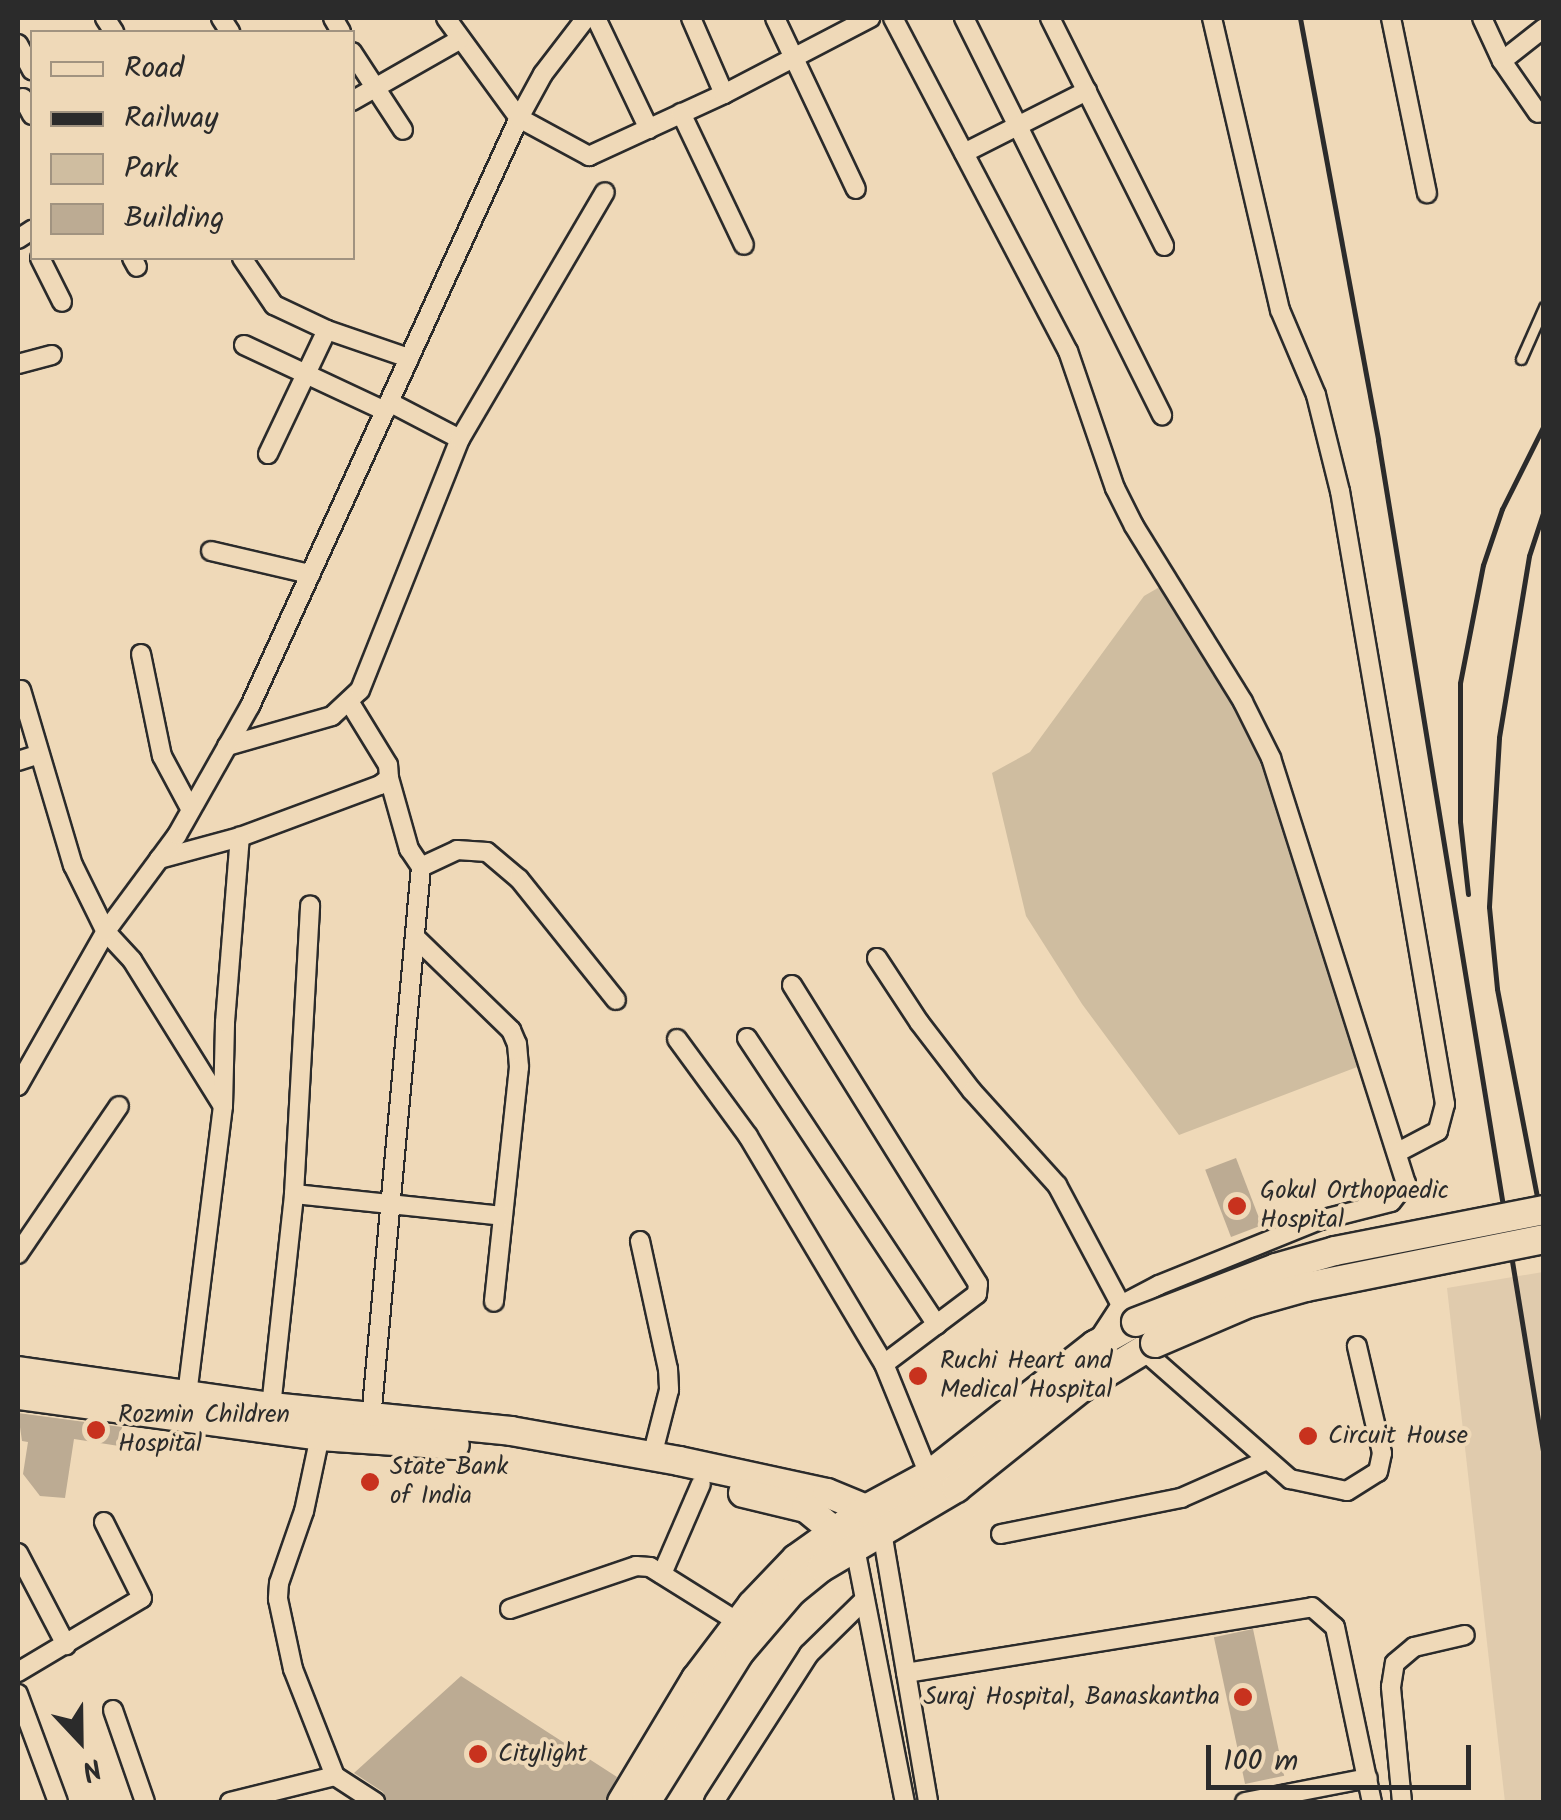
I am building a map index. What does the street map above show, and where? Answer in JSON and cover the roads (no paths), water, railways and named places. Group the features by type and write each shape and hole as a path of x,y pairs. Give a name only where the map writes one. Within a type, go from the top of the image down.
{"main road":[{"path":"622,1802 696,1679 738,1622 796,1559 846,1538 874,1520 1095,1345 1128,1314 1336,1252 1544,1210"},
{"path":"18,1371 271,1407 511,1431 804,1485 874,1520 956,1488 1081,1388 1149,1346 1249,1303 1306,1287 1544,1239"},
{"path":"18,1395 320,1436 570,1456 794,1504 846,1538"},
{"path":"646,1802 739,1653 774,1609 822,1567 846,1538"}],"street":[{"path":"446,18 519,118 590,156 724,94 870,18"},
{"path":"690,18 724,94"},
{"path":"774,18 856,189"},
{"path":"877,958 919,1022 972,1091 1057,1185 1128,1314 1266,1240 1391,1202 1406,1182 1271,758 1243,702 1134,526 1115,488 1068,351 893,18"},
{"path":"964,18 1162,415"},
{"path":"1050,18 1164,246"},
{"path":"1212,18 1280,310 1316,394 1340,491 1444,1104 1438,1131 1398,1152"},
{"path":"1391,18 1427,194"},
{"path":"1482,18 1502,61 1538,113"},
{"path":"18,1086 106,931 159,860 227,746 519,118 543,74 586,19 649,129"},
{"path":"1502,61 1544,28"},
{"path":"355,99 459,40"},
{"path":"18,44 30,66"},
{"path":"355,57 403,130"},
{"path":"964,154 1087,92"},
{"path":"681,114 744,245"},
{"path":"227,746 332,716 350,704 460,439 605,192"},
{"path":"41,260 62,302"},
{"path":"243,260 274,305 327,330 409,358"},
{"path":"268,454 327,330"},
{"path":"244,345 460,439"},
{"path":"18,364 52,355"},
{"path":"211,551 310,574"},
{"path":"141,654 162,756 190,810"},
{"path":"21,690 68,854 106,931 132,960 224,1106"},
{"path":"350,704 388,765 388,778 409,848 421,867 372,1419"},
{"path":"18,761 40,754"},
{"path":"159,860 240,836 388,778"},
{"path":"187,1395 224,1106 225,1022 240,836"},
{"path":"421,867 457,850 487,852 520,879 616,1000"},
{"path":"271,1407 294,1194 310,905"},
{"path":"417,940 511,1030 517,1044 519,1068 494,1302"},
{"path":"792,985 975,1274 976,1294 884,1364"},
{"path":"747,1038 937,1326"},
{"path":"677,1040 748,1136 884,1364 929,1475"},
{"path":"18,1254 24,1233 119,1106"},
{"path":"294,1194 504,1216"},
{"path":"640,1241 668,1369 669,1390 652,1456"},
{"path":"1149,1346 1290,1479 1347,1491 1378,1472 1382,1454 1357,1346"},
{"path":"320,1436 304,1511 278,1582 278,1599 293,1669 335,1776 375,1802"},
{"path":"1001,1534 1182,1498 1267,1460"},
{"path":"662,1574 700,1484"},
{"path":"874,1520 928,1802"},
{"path":"18,1672 142,1598 104,1522"},
{"path":"846,1538 865,1599 905,1802"},
{"path":"18,1553 66,1644"},
{"path":"510,1609 636,1566 662,1574 738,1622"},
{"path":"714,1802 809,1654 865,1599"},
{"path":"906,1672 1312,1607 1334,1627 1372,1802"},
{"path":"1402,1802 1391,1687 1395,1662 1414,1646 1465,1635"},
{"path":"18,1694 58,1802"},
{"path":"113,1710 145,1802"},
{"path":"230,1802 335,1776"},
{"path":"1245,1802 1368,1778"}],"lane":[{"path":"1521,359 1544,307"}],"railway":[{"path":"1300,18 1378,440 1544,1457"},
{"path":"1468,894 1460,821 1460,683 1483,565 1502,509 1544,425"},
{"path":"1544,510 1529,556 1499,738 1489,907 1497,989 1544,1234"}],"place":[{"name":"Gokul Orthopaedic Hospital","path":"1237,1206"},
{"name":"Ruchi Heart and Medical Hospital","path":"918,1376"},
{"name":"Rozmin Children Hospital","path":"96,1430"},
{"name":"Circuit House","path":"1308,1436"},
{"name":"State Bank of India","path":"370,1482"},
{"name":"Suraj Hospital, Banaskantha","path":"1243,1697"},
{"name":"Citylight","path":"478,1754"}]}
